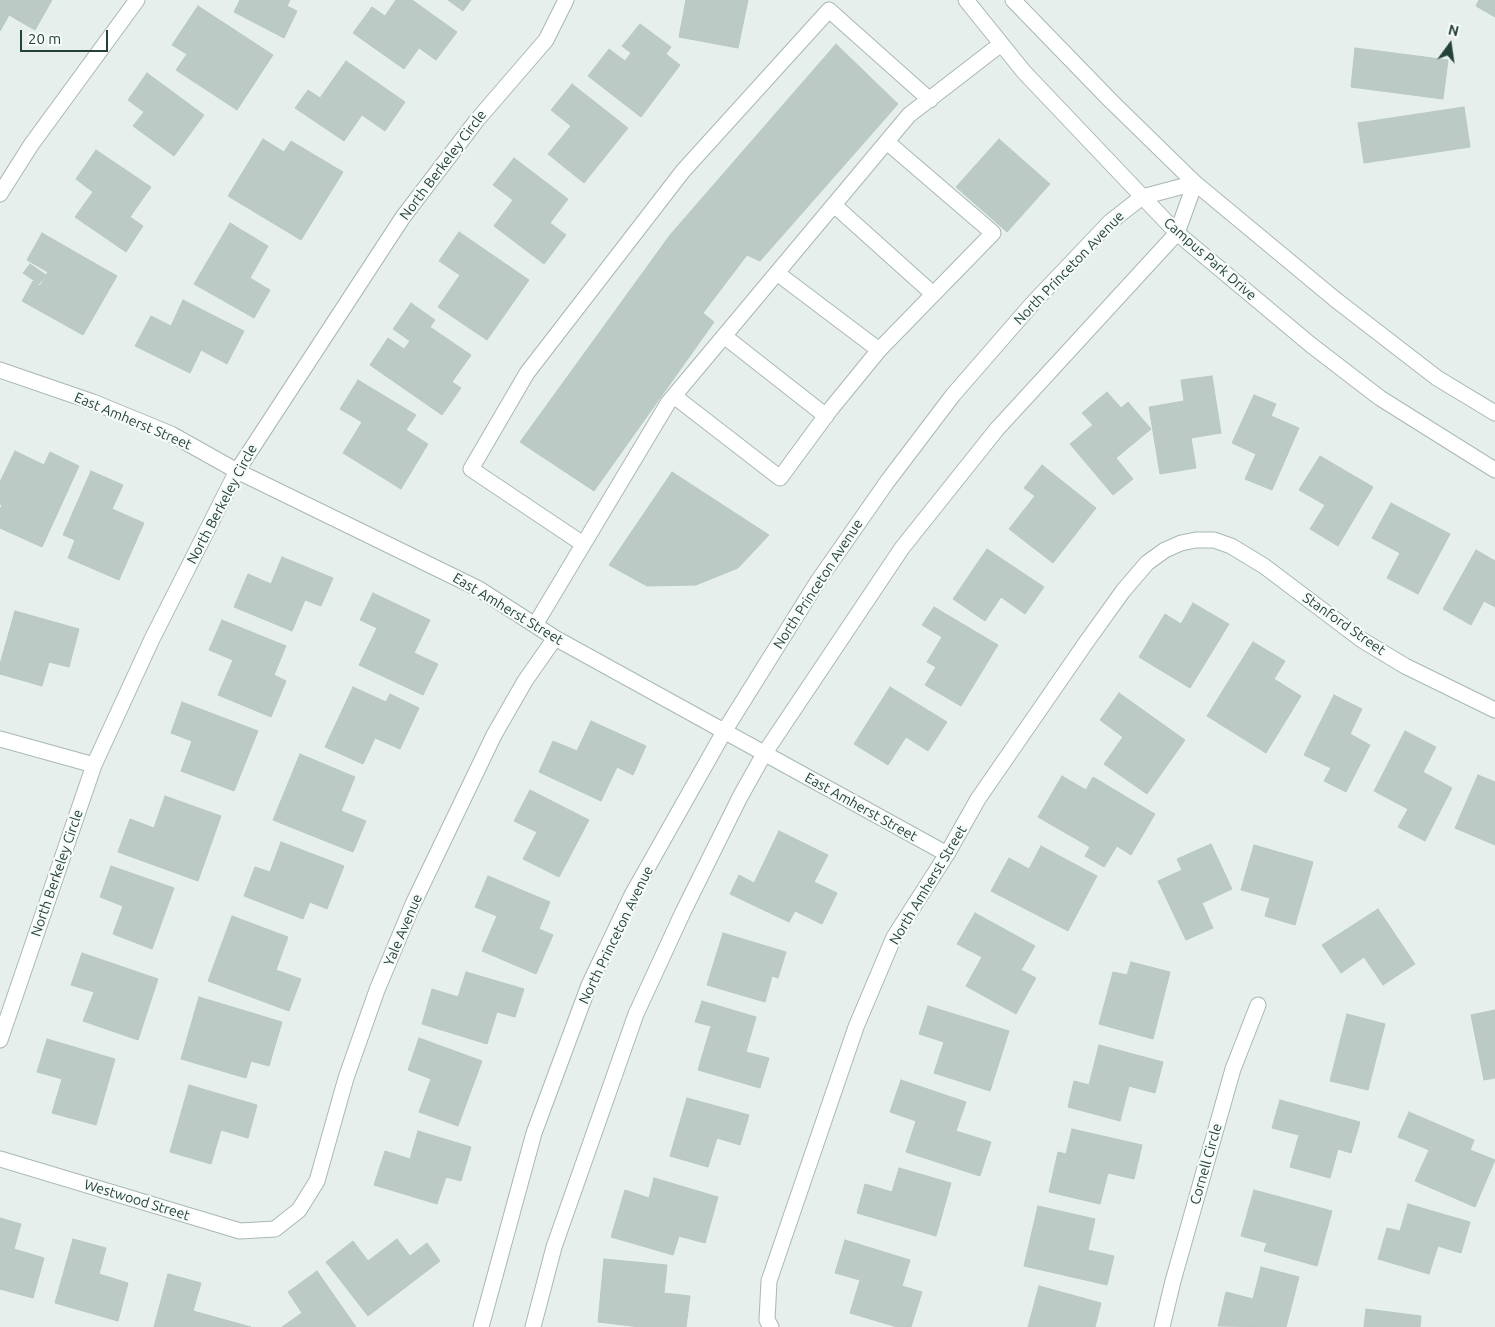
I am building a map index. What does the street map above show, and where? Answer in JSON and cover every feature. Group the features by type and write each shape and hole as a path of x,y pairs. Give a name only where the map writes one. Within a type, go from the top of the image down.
{"street":[{"path":"0,194 31,145 137,0"},
{"name":"North Berkeley Circle","path":"0,1040 94,765 152,639 237,471 403,217 477,120 546,40 566,0"},
{"name":"Campus Park Drive","path":"966,0 1024,72 1177,233 1311,345 1380,398 1495,470"},
{"path":"1013,0 1111,101 1195,183 1336,300 1437,378 1495,413"},
{"path":"583,544 471,468 527,373 682,171 829,10 930,100"},
{"path":"534,625 674,396 909,115 1001,44"},
{"path":"674,396 780,478 826,416 879,350 932,293 993,233 887,142"},
{"path":"533,1327 554,1247 636,1014 683,912 740,797 764,754 902,548 997,429 1177,233 1195,183"},
{"name":"North Princeton Avenue","path":"481,1327 534,1133 589,985 632,895 725,730 823,574 887,482 953,395 1033,304 1103,229 1142,197 1195,183"},
{"path":"834,206 932,293"},
{"path":"777,273 879,350"},
{"path":"724,336 826,416"},
{"name":"East Amherst Street","path":"0,370 93,402 171,434 237,471 479,589 554,638 725,730 764,754 947,854"},
{"name":"Stanford Street","path":"1196,540 1214,540 1230,546 1264,566 1362,640 1405,666 1495,710"},
{"name":"North Amherst Street","path":"770,1327 767,1320 769,1281 856,1027 894,937 947,854 984,790 1122,592 1147,563 1159,554 1181,543 1196,540"},
{"name":"Yale Avenue","path":"275,1229 299,1210 318,1181 350,1069 377,990 413,904 494,735 525,681 554,638"},
{"path":"0,739 94,765"},
{"name":"Cornell Circle","path":"1162,1327 1175,1271 1233,1069 1258,1005"},
{"name":"Westwood Street","path":"0,1159 240,1231 275,1229"}],"building":[{"path":"0,0 52,0 35,30 9,15 0,31"},
{"path":"240,0 290,0 287,6 297,11 284,38 234,12"},
{"path":"396,0 412,0 457,32 436,60 419,48 404,69 353,33 372,7 385,16"},
{"path":"448,0 471,0 463,11"},
{"path":"686,0 748,0 738,48 679,37"},
{"path":"1479,0 1495,0 1495,17 1476,6"},
{"path":"198,6 273,55 237,110 176,70 187,54 172,45"},
{"path":"640,24 671,47 666,54 680,65 641,117 588,76 609,49 625,61 631,53 622,46"},
{"path":"836,44 898,104 760,261 747,255 703,313 714,322 594,491 520,442 670,235"},
{"path":"1355,48 1448,60 1443,99 1351,87"},
{"path":"346,61 405,102 385,131 362,115 344,141 295,108 308,90 320,98"},
{"path":"147,73 204,115 174,156 133,126 144,112 128,100"},
{"path":"572,84 628,128 584,183 548,154 571,126 551,110"},
{"path":"1464,107 1470,147 1364,163 1358,123"},
{"path":"263,139 284,152 291,141 343,172 301,240 228,196"},
{"path":"999,139 1050,184 1007,232 956,187"},
{"path":"96,150 151,187 130,217 143,226 126,252 75,217 93,192 76,179"},
{"path":"514,158 568,199 550,223 566,235 544,264 494,226 513,200 493,185"},
{"path":"230,223 268,246 250,278 270,290 254,318 194,284"},
{"path":"459,232 529,280 487,340 438,307 460,275 439,261"},
{"path":"42,233 117,276 83,335 22,301 33,281 40,286 48,272 27,260"},
{"path":"30,264 46,275 39,284 23,273"},
{"path":"183,300 244,331 227,364 201,350 190,373 135,346 151,316 171,326"},
{"path":"411,303 435,320 430,327 471,355 452,382 461,388 442,415 370,365 388,338 404,349 410,341 393,329"},
{"path":"1212,376 1221,433 1191,438 1196,468 1160,474 1149,407 1184,401 1181,380"},
{"path":"358,380 416,415 406,430 428,444 401,489 343,453 362,422 340,409"},
{"path":"1107,392 1121,408 1128,402 1151,429 1116,458 1133,479 1113,495 1070,444 1093,425 1082,413"},
{"path":"1254,395 1276,404 1271,416 1299,428 1272,490 1245,479 1256,454 1232,443"},
{"path":"15,451 44,465 50,452 79,466 42,547 0,528 0,510 2,505 0,504 0,482"},
{"path":"1320,456 1373,487 1338,546 1310,529 1325,505 1299,490"},
{"path":"1042,465 1096,508 1053,563 1009,529 1035,496 1024,488"},
{"path":"91,471 123,485 112,509 144,523 119,580 68,558 75,540 63,535"},
{"path":"672,472 769,535 738,568 696,585 647,586 609,565"},
{"path":"1391,503 1450,534 1418,594 1387,578 1400,553 1372,538"},
{"path":"987,549 1044,587 1025,614 1001,597 985,621 953,599"},
{"path":"1476,550 1495,561 1495,607 1484,601 1471,625 1443,609"},
{"path":"282,557 333,578 321,606 305,600 292,631 234,607 248,574 271,584"},
{"path":"373,593 430,620 414,653 438,664 423,695 359,665 377,628 360,620"},
{"path":"1193,603 1229,624 1190,688 1139,657 1165,614 1181,624"},
{"path":"934,607 998,645 961,706 925,685 936,667 927,662 942,637 922,625"},
{"path":"15,611 79,629 69,667 49,662 42,686 0,674 0,664"},
{"path":"222,620 286,646 274,675 286,681 271,717 218,695 233,660 209,650"},
{"path":"1253,642 1285,661 1274,679 1301,696 1266,753 1207,716"},
{"path":"353,687 386,702 390,694 419,708 400,749 375,738 363,764 325,747"},
{"path":"890,687 947,722 928,751 906,737 888,765 854,744"},
{"path":"1119,693 1185,740 1147,794 1104,764 1123,737 1100,720"},
{"path":"1334,695 1362,709 1350,734 1370,745 1346,792 1324,781 1331,768 1304,755"},
{"path":"182,702 258,731 234,791 181,771 192,741 171,733"},
{"path":"591,721 646,746 633,775 617,767 601,801 539,772 553,741 577,751"},
{"path":"1405,731 1436,747 1423,772 1452,788 1425,841 1398,827 1408,809 1374,791"},
{"path":"300,754 355,777 341,811 366,821 353,852 273,820"},
{"path":"1478,775 1495,782 1495,845 1455,828"},
{"path":"1062,776 1086,790 1093,777 1155,814 1131,855 1117,846 1104,867 1085,856 1090,847 1038,817"},
{"path":"530,790 589,820 559,877 523,859 537,832 514,821"},
{"path":"165,796 221,816 198,881 118,852 130,819 154,828"},
{"path":"779,831 828,855 814,882 837,893 822,924 795,911 789,922 730,894 739,875 754,883"},
{"path":"281,842 344,866 327,909 310,902 303,919 244,896 255,867 270,872"},
{"path":"1211,844 1232,889 1202,903 1213,928 1186,940 1158,881 1182,870 1177,859"},
{"path":"1254,845 1313,862 1295,925 1265,916 1270,898 1241,890"},
{"path":"1041,846 1097,876 1068,931 991,891 1009,858 1029,869"},
{"path":"111,866 174,888 152,949 113,934 123,906 100,897"},
{"path":"488,876 550,902 539,929 553,935 536,974 482,951 497,916 475,907"},
{"path":"1378,909 1415,964 1383,985 1364,957 1341,973 1322,945"},
{"path":"975,913 1035,946 1021,970 1036,978 1016,1014 966,986 982,957 957,944"},
{"path":"232,916 288,937 276,970 301,979 289,1011 208,981"},
{"path":"723,933 786,952 778,978 772,976 765,1002 707,985"},
{"path":"82,953 158,979 138,1040 83,1021 94,992 71,985"},
{"path":"1131,962 1170,972 1153,1039 1099,1024 1113,972 1127,975"},
{"path":"466,972 524,989 515,1017 497,1012 487,1044 422,1024 432,989 458,997"},
{"path":"199,997 282,1022 269,1066 251,1061 246,1078 181,1059"},
{"path":"702,1001 756,1017 746,1052 769,1058 760,1088 698,1070 711,1026 695,1022"},
{"path":"928,1006 1009,1031 990,1091 934,1073 944,1042 919,1034"},
{"path":"1495,1010 1495,1078 1484,1080 1471,1015"},
{"path":"1347,1014 1385,1024 1368,1090 1330,1081"},
{"path":"419,1038 482,1061 458,1126 419,1112 431,1079 408,1070"},
{"path":"47,1039 115,1059 96,1125 52,1113 62,1079 37,1072"},
{"path":"1099,1045 1163,1062 1155,1093 1129,1086 1120,1121 1068,1107 1074,1081 1089,1085"},
{"path":"901,1080 966,1102 956,1131 991,1142 980,1176 906,1152 916,1121 890,1112"},
{"path":"189,1085 257,1105 248,1138 221,1130 211,1164 170,1152"},
{"path":"687,1098 749,1115 740,1145 717,1138 708,1167 670,1156"},
{"path":"1280,1100 1360,1122 1351,1153 1338,1149 1330,1178 1290,1167 1299,1135 1272,1128"},
{"path":"1409,1112 1474,1140 1470,1150 1495,1160 1475,1207 1415,1181 1429,1150 1398,1137"},
{"path":"1072,1129 1142,1145 1134,1179 1108,1173 1100,1204 1049,1192 1058,1152 1066,1154"},
{"path":"418,1131 471,1147 461,1181 446,1177 437,1204 374,1185 385,1151 410,1159"},
{"path":"899,1168 951,1183 936,1236 857,1213 865,1184 892,1192"},
{"path":"654,1178 718,1197 705,1243 679,1236 673,1255 611,1237 625,1190 649,1198"},
{"path":"1254,1190 1332,1211 1317,1266 1264,1251 1267,1243 1241,1236"},
{"path":"1408,1204 1470,1222 1461,1253 1438,1246 1429,1274 1378,1259 1387,1228 1400,1231"},
{"path":"1038,1206 1095,1219 1088,1250 1114,1256 1107,1285 1024,1266"},
{"path":"0,1218 21,1224 14,1249 44,1258 33,1298 0,1289"},
{"path":"73,1239 106,1248 99,1274 128,1283 118,1321 55,1303"},
{"path":"397,1239 410,1256 427,1243 440,1261 368,1316 326,1262 353,1241 368,1261"},
{"path":"845,1240 910,1260 902,1286 922,1292 911,1327 897,1327 850,1313 860,1280 835,1273"},
{"path":"604,1259 667,1265 664,1293 690,1296 686,1327 640,1327 598,1322"},
{"path":"1261,1267 1299,1277 1286,1327 1218,1326 1226,1292 1253,1299"},
{"path":"317,1271 356,1327 282,1327 302,1313 288,1292"},
{"path":"168,1274 201,1283 193,1311 251,1327 154,1327"},
{"path":"1039,1286 1101,1303 1095,1327 1028,1327"},
{"path":"1366,1309 1421,1316 1420,1327 1364,1327"}]}
